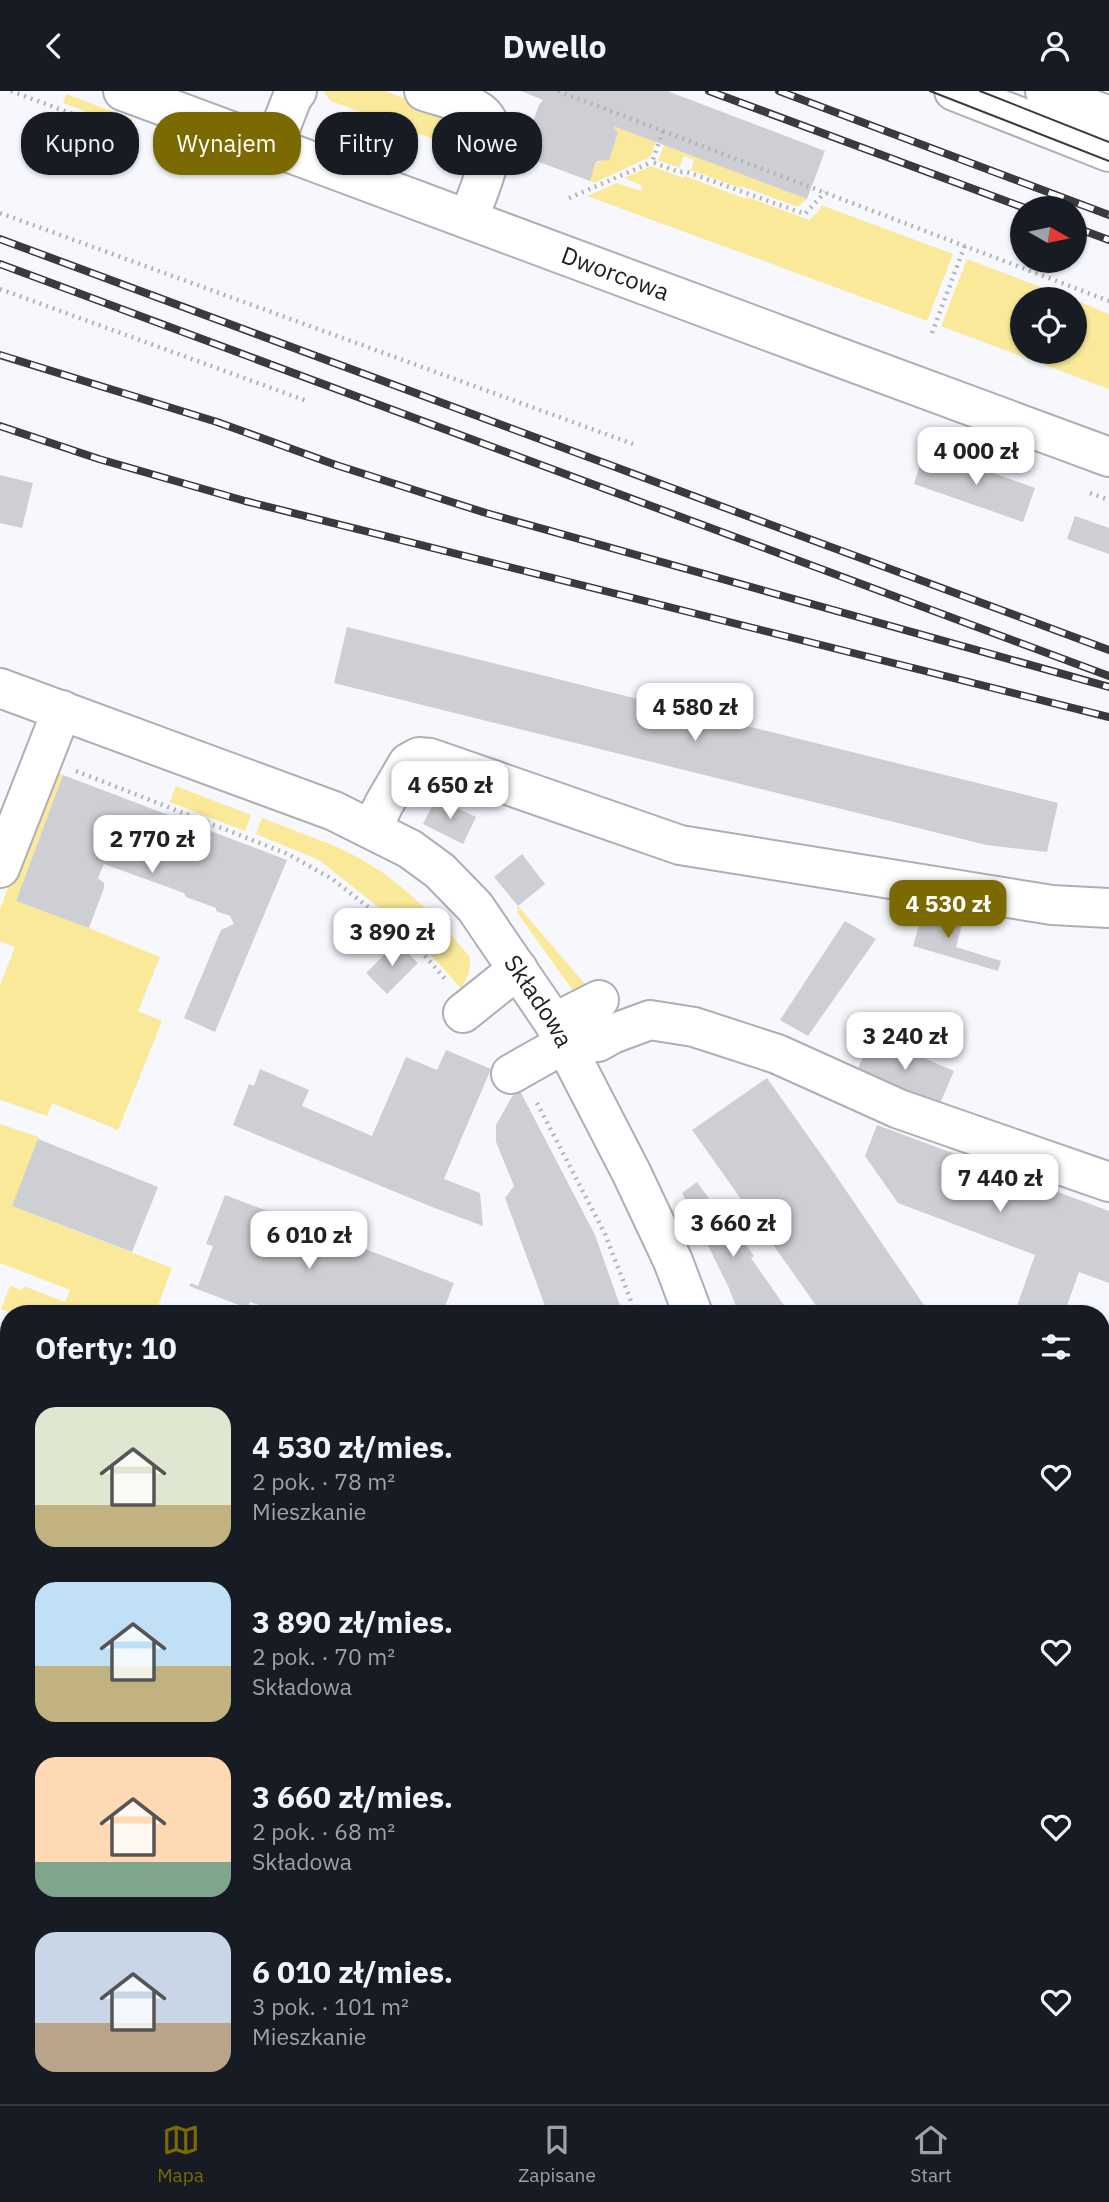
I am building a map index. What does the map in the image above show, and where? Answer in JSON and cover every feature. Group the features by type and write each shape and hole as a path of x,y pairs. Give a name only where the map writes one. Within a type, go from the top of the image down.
{"street":[{"name":"Dworcowa","path":"123,91 179,112"},
{"path":"287,112 297,91"},
{"path":"424,91 477,110 486,118 490,128 491,150 487,168 468,219"},
{"path":"954,91 1109,152"},
{"path":"1045,91 1109,116"},
{"name":"Dworcowa","path":"301,157 1109,457"},
{"name":"Składowa","path":"0,688 303,800 372,829 428,861 455,885 475,907 559,1034 631,1173 673,1261 690,1305"},
{"path":"0,868 12,800 43,759 62,710"},
{"path":"372,829 408,763 419,757 430,758 680,845 1052,905 1109,908"},
{"path":"467,1010 518,969"},
{"path":"515,1072 599,1000"},
{"path":"559,1034 598,1042 650,1020 694,1027 777,1054 899,1108 1109,1182"}],"path":[{"path":"558,91 1109,301"},
{"path":"652,162 663,131"},
{"path":"569,198 652,162 805,213 825,192"},
{"path":"0,213 633,445"},
{"path":"932,333 965,245"},
{"path":"0,289 307,401"},
{"path":"43,759 248,838 299,860 332,879 411,940 467,1010"},
{"path":"515,1072 605,1234 633,1305"}],"shaded area":[{"path":"323,91 385,91 440,112 432,112 432,139 418,133 418,112 360,112 331,101"},
{"path":"66,94 114,112 87,112 63,103"},
{"path":"613,126 656,142 650,157 594,183 590,181 594,166 609,159 618,133"},
{"path":"664,145 807,199 798,207 741,186 740,188 691,170 694,160 684,156 679,168 658,160"},
{"path":"651,166 809,220 819,211 821,205 953,254 927,321 587,196 617,183 641,191 643,186 624,178"},
{"path":"967,259 1040,287 1010,287 1010,352 941,326"},
{"path":"1087,305 1109,314 1109,389 1042,364 1087,364"},
{"path":"52,771 63,775 16,901 160,957 138,1011 162,1021 118,1130 52,1103 47,1116 0,1100 0,985 15,947 0,941 0,909"},
{"path":"176,786 251,815 245,831 170,802"},
{"path":"262,818 359,858 405,890 436,918 469,956 469,972 461,988 411,933 319,860 256,834"},
{"path":"518,906 591,991 576,995 517,912"},
{"path":"0,1124 39,1137 12,1206 172,1268 158,1305 3,1305 10,1286 22,1290 24,1286 65,1302 70,1290 0,1263"}],"building":[{"path":"521,91 667,91 825,151 807,199 613,126 618,133 609,160 595,164 590,181 542,163 542,112 536,112 543,100"},
{"path":"940,454 1035,488 1023,522 914,484 921,462 936,467"},
{"path":"0,475 33,483 22,528 0,523"},
{"path":"1075,516 1109,528 1109,554 1067,539"},
{"path":"347,627 1058,803 1047,852 986,845 334,683"},
{"path":"63,775 287,860 215,1032 184,1018 221,930 234,924 230,916 186,897 184,893 104,864 98,878 104,883 104,888 89,928 16,901"},
{"path":"436,798 476,817 463,844 423,824"},
{"path":"522,854 545,884 518,906 494,877"},
{"path":"924,909 963,921 956,947 1001,961 998,971 913,946"},
{"path":"845,921 876,939 808,1036 780,1020"},
{"path":"397,942 418,963 387,994 366,973"},
{"path":"872,1036 954,1071 938,1108 856,1073"},
{"path":"446,1050 491,1069 444,1179 480,1193 483,1226 233,1125 249,1084 254,1086 260,1069 309,1090 302,1106 372,1136 406,1057 437,1070"},
{"path":"767,1078 924,1305 816,1305 692,1130"},
{"path":"520,1091 595,1235 620,1305 545,1305 505,1198 514,1186 496,1142 496,1125 513,1095"},
{"path":"877,1125 1109,1211 1109,1283 1079,1272 1067,1305 1017,1305 1035,1255 898,1203 865,1156"},
{"path":"38,1139 158,1187 132,1252 12,1206"},
{"path":"697,1182 733,1232 736,1230 754,1256 751,1258 784,1305 735,1305 682,1193"},
{"path":"225,1195 299,1223 295,1235 301,1238 304,1232 326,1240 324,1246 330,1249 334,1237 454,1283 445,1305 259,1305 250,1302 248,1305 239,1305 189,1286 191,1283 198,1286 213,1246 206,1244"}],"tram line":[{"path":"930,91 1109,161"},
{"path":"980,91 1109,142"}],"railway":[{"path":"709,91 1010,202"},
{"path":"779,91 1109,215"},
{"path":"1087,232 1109,240"},
{"path":"0,239 1109,650"},
{"path":"0,264 1109,676"},
{"path":"0,355 217,422 336,465 486,513 1109,687"},
{"path":"0,426 99,459 245,501 1109,717"}]}
